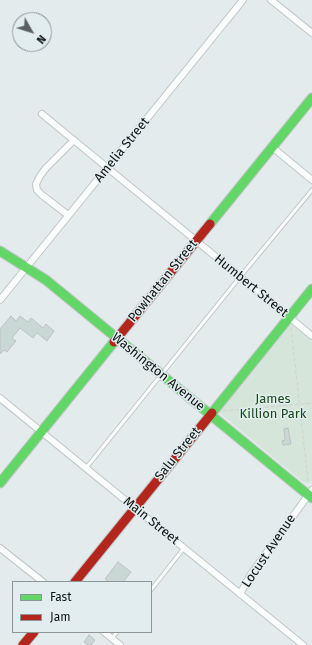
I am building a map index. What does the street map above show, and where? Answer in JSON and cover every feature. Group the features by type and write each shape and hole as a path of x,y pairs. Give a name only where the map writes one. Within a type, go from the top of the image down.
{"street":[{"name":"Amelia Street","path":"0,300 243,0"},
{"path":"270,0 312,33"},
{"name":"Powhattan Street","path":"0,483 312,98"},
{"name":"Humbert Street","path":"42,114 312,336"},
{"path":"68,215 42,195 37,190 36,184 46,168 74,140"},
{"path":"272,147 312,180"},
{"name":"Washington Avenue","path":"0,251 56,288 210,415 311,494"},
{"name":"Salu Street","path":"76,581 312,289"},
{"name":"Main Street","path":"0,398 303,645"},
{"name":"Locust Avenue","path":"240,594 251,574 311,494"},
{"path":"0,548 42,581"},
{"path":"23,645 33,633"},
{"path":"105,633 120,645"}],"lane":[{"path":"86,468 312,190"},
{"path":"152,589 184,548"},
{"path":"112,638 116,633"}],"path":[{"path":"291,327 308,481"},
{"path":"220,409 225,411 312,403"}],"green space":[{"name":"James Killion Park","path":"289,324 293,325 312,341 312,480 309,483 303,482 219,412"}],"building":[{"path":"11,316 16,321 20,316 28,322 31,318 43,328 46,324 54,331 47,341 37,333 33,338 20,328 12,338 16,341 7,352 4,350 0,354 0,329"},
{"path":"288,428 291,444 283,445 282,441 285,440 284,429"},
{"path":"118,562 131,572 124,581 108,581 105,579"},
{"path":"89,635 95,640 91,645 84,642"}],"traffic: fast":[{"path":"210,224 312,98"},
{"path":"0,251 46,280 312,498"},
{"path":"212,413 312,289"},
{"path":"0,483 114,342"}],"traffic: jam":[{"path":"114,342 210,224"},
{"path":"76,581 212,413"},
{"path":"23,645 33,633"}]}
